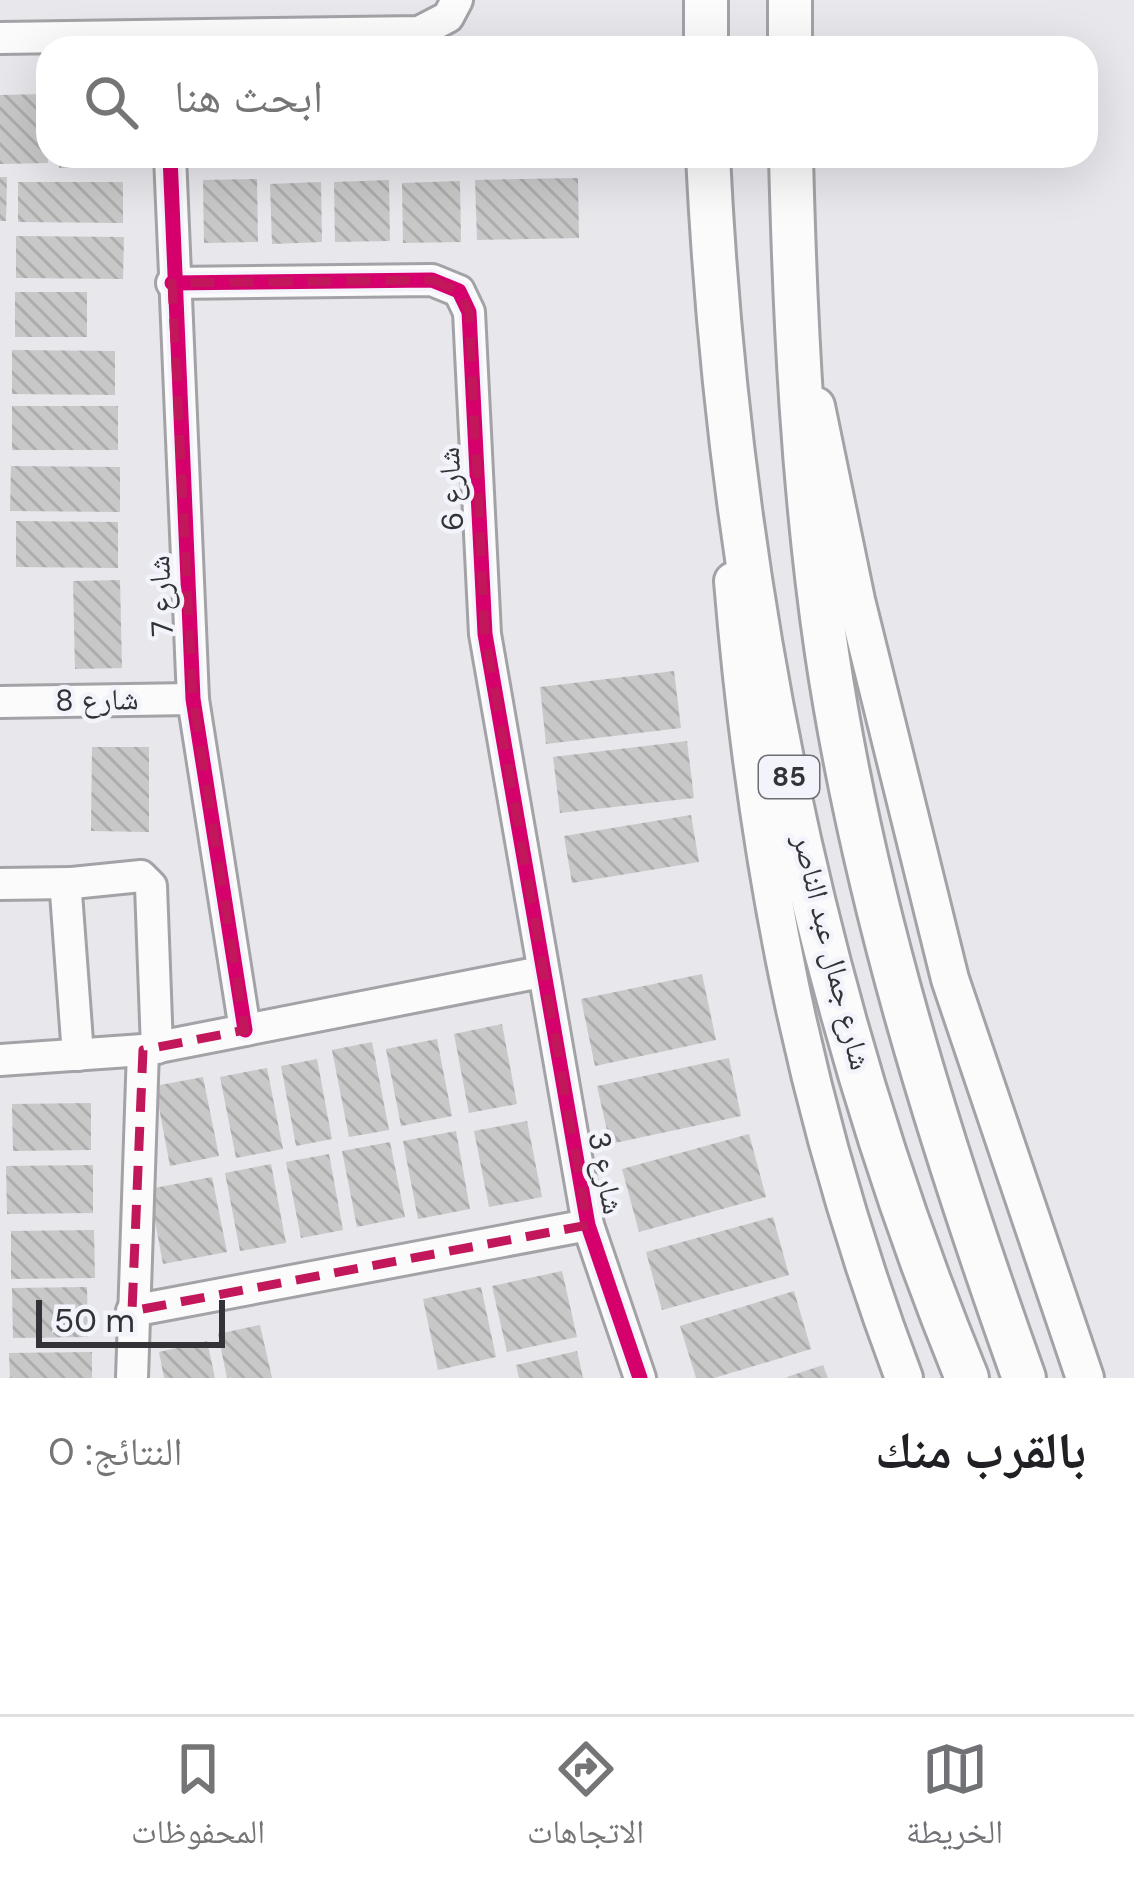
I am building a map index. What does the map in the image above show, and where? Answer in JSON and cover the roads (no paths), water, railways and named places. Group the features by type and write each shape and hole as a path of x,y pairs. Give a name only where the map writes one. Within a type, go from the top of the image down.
{"highway":[{"path":"706,0 706,36"},
{"path":"790,0 790,36"},
{"name":"شارع جمال عبد الناصر","path":"709,168 716,332 742,528 804,850 897,1186 967,1378"},
{"name":"شارع جمال عبد الناصر","path":"791,168 795,314 809,511 828,657 900,998 1024,1378"}],"main road":[{"path":"795,314 856,600 950,979 1085,1378"},
{"path":"716,332 748,761 759,826 795,1022 827,1145 904,1378"}],"street":[{"path":"328,36 419,32 448,17 457,0"},
{"path":"0,38 36,39"},
{"name":"شارع 7","path":"170,168 194,699 244,1030"},
{"name":"شارع 6","path":"172,283 432,280 459,291 469,313 485,634 541,972"},
{"name":"شارع 8","path":"0,702 194,699"},
{"path":"0,884 141,875 151,886 150,1049 132,1311 132,1378"},
{"path":"72,883 66,892 78,1055"},
{"path":"0,1060 150,1049 541,972"},
{"name":"شارع 3","path":"541,972 587,1225 640,1378"},
{"name":"شارع 3","path":"132,1311 587,1225"}]}
